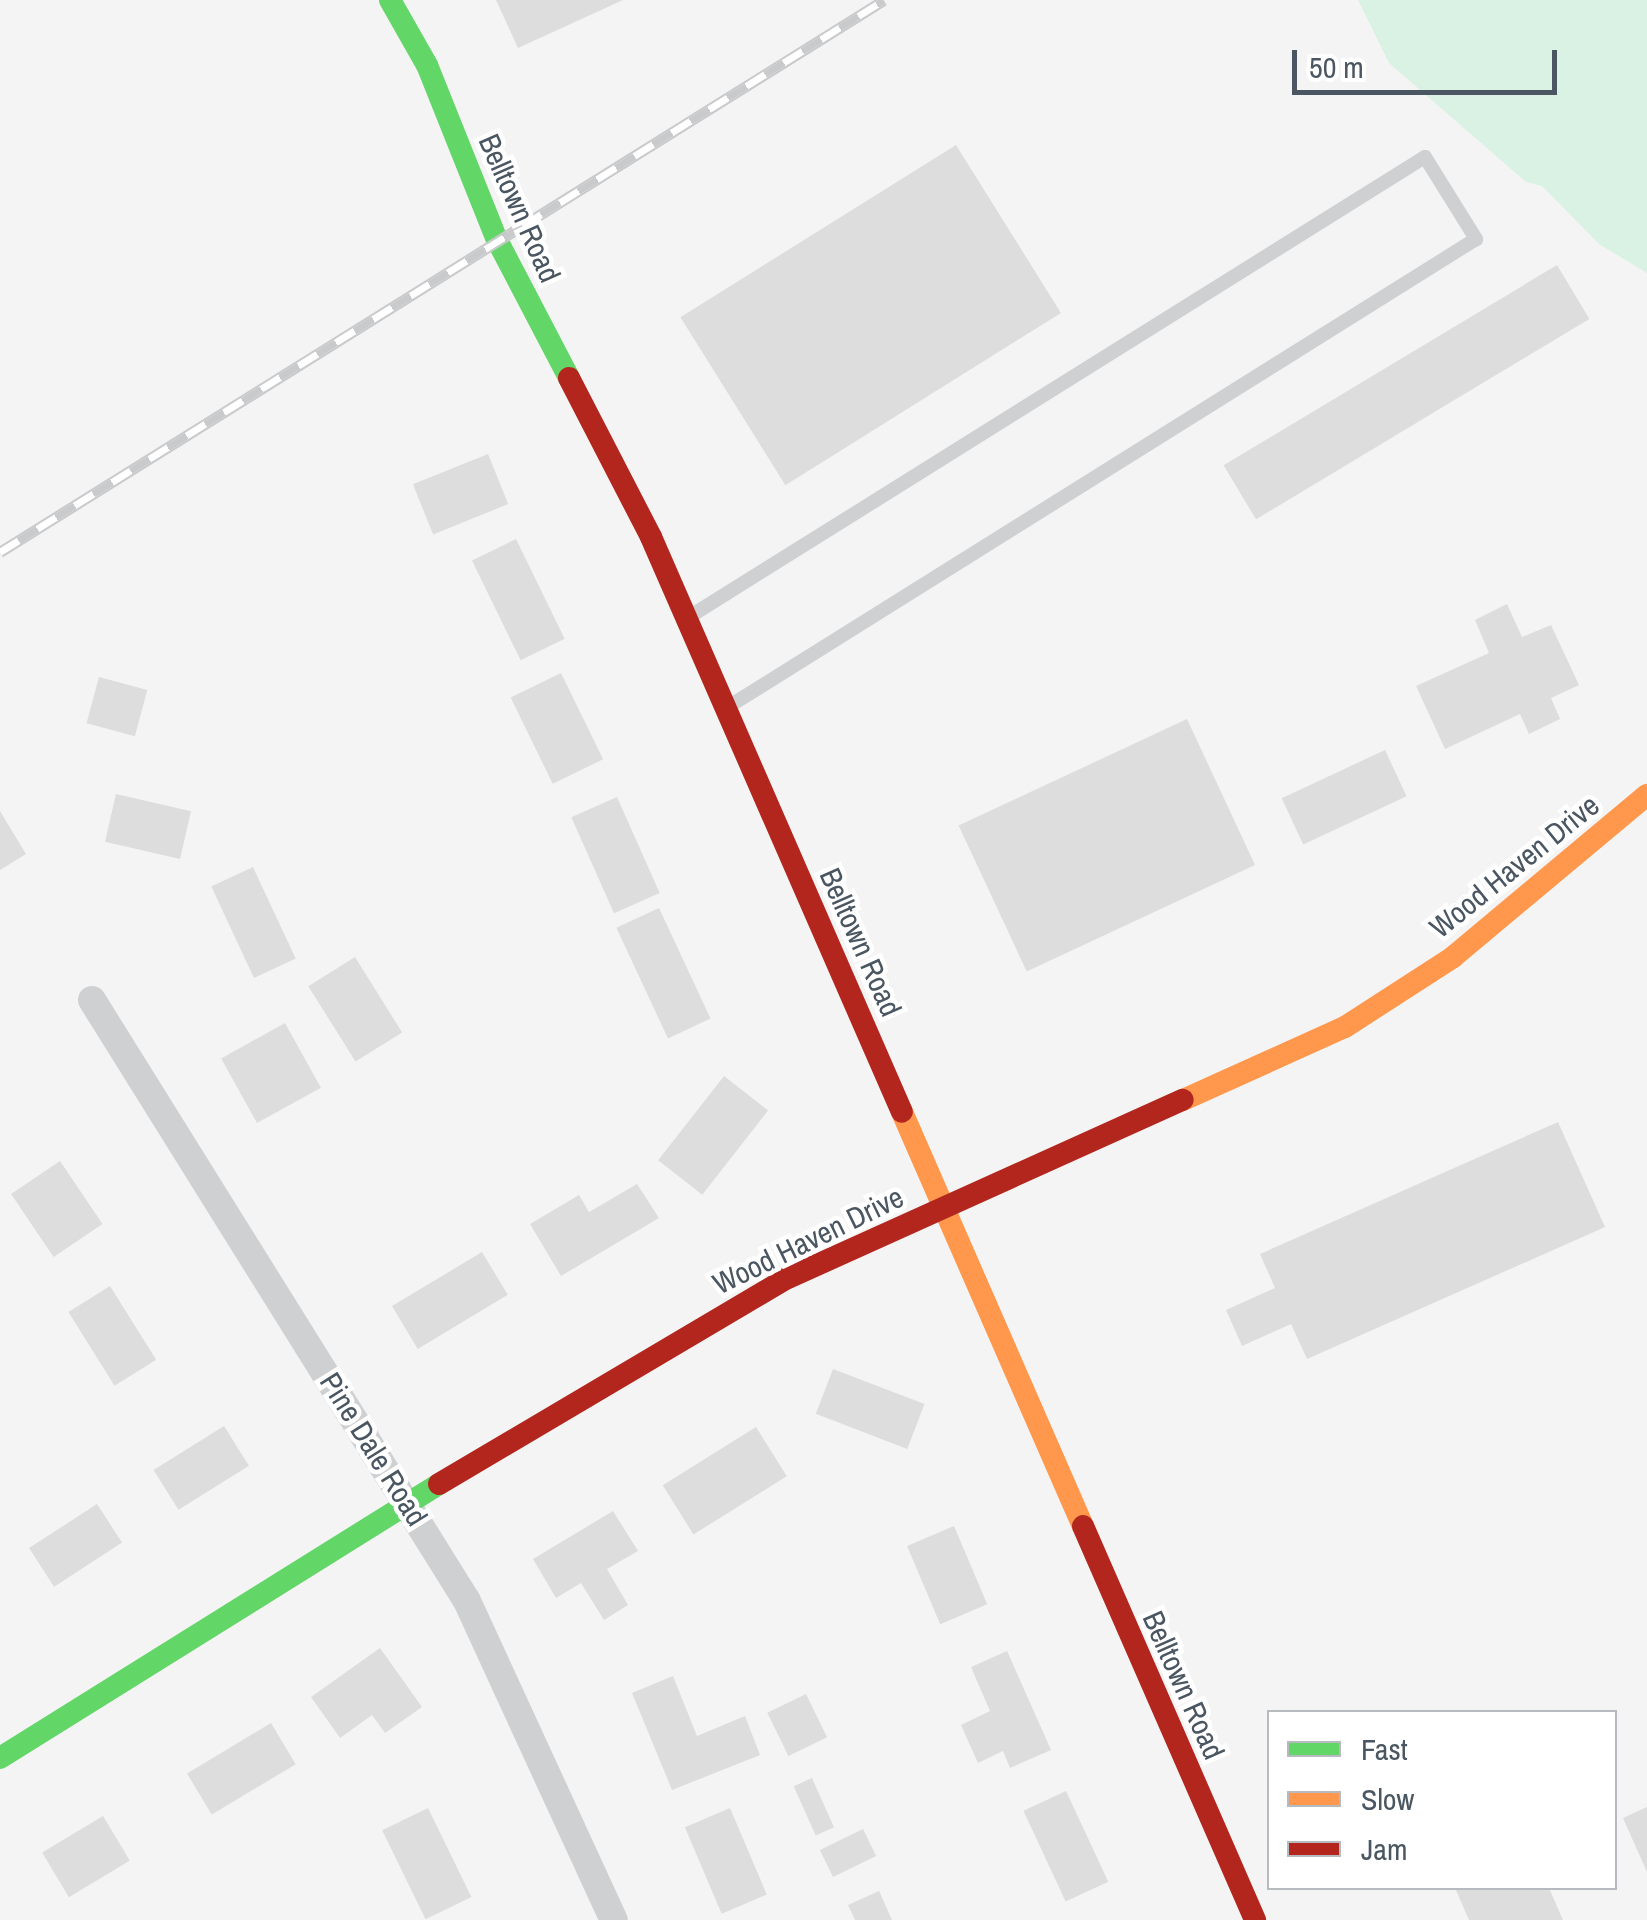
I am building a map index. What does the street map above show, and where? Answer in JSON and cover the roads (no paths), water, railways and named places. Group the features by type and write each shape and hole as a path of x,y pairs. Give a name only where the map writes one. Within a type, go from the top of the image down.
{"street":[{"name":"Belltown Road","path":"390,0 427,66 497,240 686,619 1254,1920"},
{"name":"Wood Haven Drive","path":"0,1758 654,1352 788,1278 1345,1027 1452,957 1647,795"},
{"name":"Pine Dale Road","path":"92,1000 410,1505 525,1716 614,1920"}],"lane":[{"path":"686,619 1425,157 1476,239 726,708"}],"railway":[{"path":"0,552 884,0"}]}
